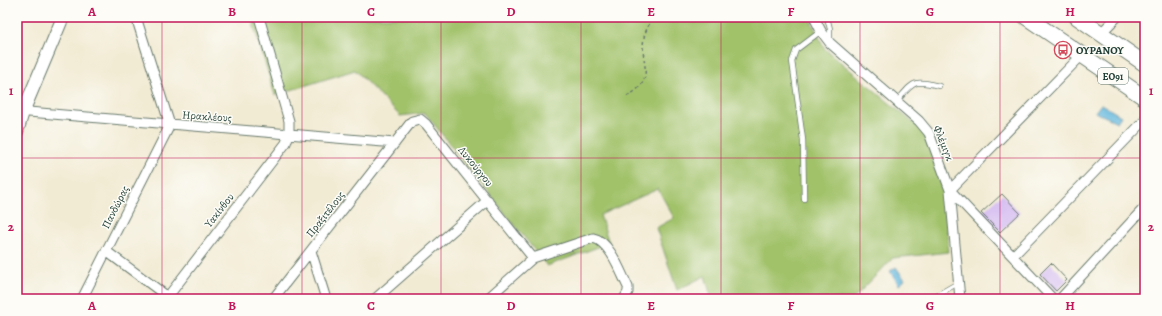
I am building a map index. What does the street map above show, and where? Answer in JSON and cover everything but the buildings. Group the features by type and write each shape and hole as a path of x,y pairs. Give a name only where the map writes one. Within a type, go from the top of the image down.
{"highway":[{"name":"ΕΟ91","path":"1026,17 1145,98"},
{"name":"ΕΟ91","path":"1077,17 1145,64"}],"street":[{"path":"17,132 20,112 63,17"},
{"path":"136,17 170,125"},
{"path":"259,17 284,101 289,121 289,134"},
{"name":"Φλέμιγκ","path":"814,17 821,31 830,43 925,127 934,146 950,190 960,299"},
{"path":"1101,34 1117,17"},
{"path":"1053,299 950,190 1082,55"},
{"name":"Ηρακλέους","path":"20,112 395,143"},
{"name":"Λυκούργου","path":"395,143 412,121 420,119 426,124 488,200 533,258"},
{"path":"1013,256 1145,120"},
{"name":"Πανδώρας","path":"82,299 170,125"},
{"name":"Υακίνθου","path":"167,298 276,158 286,143 289,134"},
{"name":"Πραξιτέλους","path":"273,299 395,143"},
{"path":"375,299 488,200"},
{"path":"1060,299 1145,207"},
{"path":"487,299 533,258 593,238 599,239 607,247 628,288 628,292 624,299"},
{"path":"311,251 326,299"},
{"path":"106,252 167,298"}],"lane":[{"path":"827,17 830,29 830,43"},
{"path":"804,199 803,140 792,61 796,50 821,31"},
{"path":"896,102 916,82 922,81 939,86"},
{"path":"930,299 936,294 958,283"}],"path":[{"path":"627,96 636,91 644,80 646,69 643,49 644,36 650,24 649,17"}],"green space":[{"path":"251,17 809,17 825,49 923,131 944,191 949,252 893,258 853,299 712,299 705,276 677,290 656,228 674,218 658,189 600,215 609,243 547,266 425,113 400,116 355,70 275,95"}],"water":[{"path":"1101,104 1121,116 1117,122 1095,112"},
{"path":"896,267 905,280 899,285 890,271"}],"place":[{"name":"ΟΥΡΑΝΟΥ","path":"1063,50"}]}
